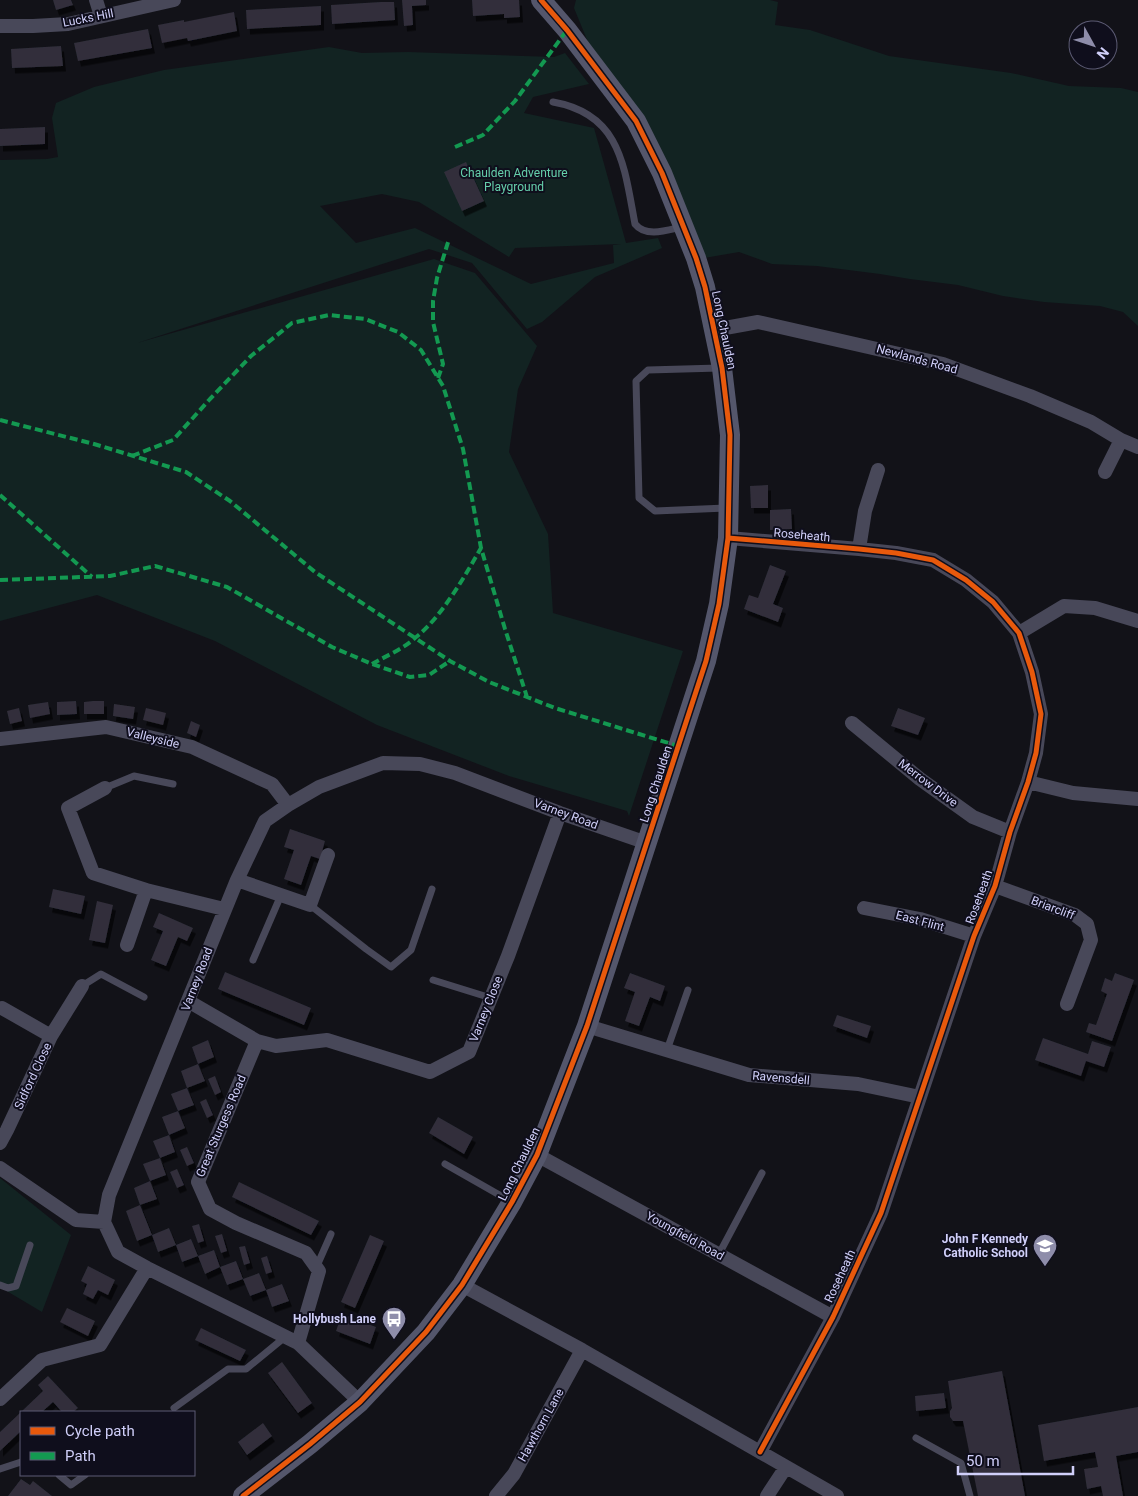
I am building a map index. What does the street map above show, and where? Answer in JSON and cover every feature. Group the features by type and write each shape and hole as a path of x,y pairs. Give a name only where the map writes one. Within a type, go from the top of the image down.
{"street":[{"path":"96,0 101,16"},
{"name":"Lucks Hill","path":"0,26 68,24 174,0"},
{"name":"Long Chaulden","path":"243,1496 360,1402 426,1332 462,1285 512,1202 537,1155 587,1026 706,661 719,604 728,538 730,435 722,368 705,287 685,227 662,173 636,121 567,30 541,0"},
{"name":"Newlands Road","path":"714,330 758,322 943,364 1030,396 1091,422 1121,440 1138,447"},
{"path":"1105,472 1121,440"},
{"path":"859,549 865,511 878,470"},
{"name":"Roseheath","path":"728,538 859,549 933,560 966,580 993,602 1019,633 1032,672 1041,714 1036,753 1010,832 995,886 974,936 881,1213 832,1317 760,1452"},
{"path":"1019,633 1064,606 1094,608 1138,621"},
{"name":"Merrow Drive","path":"852,723 920,779 973,817 1010,832"},
{"name":"Valleyside","path":"0,739 106,727 192,748 272,784 288,805"},
{"name":"Varney Road","path":"104,1222 109,1195 224,909 265,821 319,786 383,763 420,764 455,773 560,813 647,842"},
{"path":"1028,782 1073,793 1138,799"},
{"path":"105,788 68,808 93,873 146,890 224,909"},
{"name":"Varney Close","path":"257,1041 276,1046 327,1040 430,1072 469,1052 560,813"},
{"path":"237,880 310,905 328,855"},
{"name":"Briarcliff","path":"995,886 1075,915 1087,924 1091,940 1067,1004"},
{"path":"127,945 146,890"},
{"name":"East Flint","path":"864,908 920,919 974,936"},
{"name":"Sidford Close","path":"0,1143 51,1036 82,986"},
{"path":"188,1001 257,1041"},
{"name":"Sidford Close","path":"2,1008 51,1036"},
{"name":"Ravensdell","path":"587,1026 749,1075 858,1084 920,1096"},
{"name":"Great Sturgess Road","path":"257,1041 198,1182 210,1209 236,1223 306,1254 316,1268"},
{"name":"Youngfield Road","path":"537,1155 832,1317"},
{"path":"0,1168 76,1220 104,1222 118,1252 298,1343 360,1402"},
{"path":"0,1399 42,1360 100,1344 147,1268"},
{"path":"298,1343 319,1271 316,1268"},
{"path":"462,1285 582,1350 837,1496"},
{"name":"Hawthorn Lane","path":"496,1496 514,1474 582,1350"},
{"path":"768,1496 786,1467"}],"lane":[{"path":"553,102 584,111 601,123 609,134 625,170 635,224 641,230 656,232 685,227"},
{"path":"722,368 648,370 636,381 639,498 655,511 729,508"},
{"path":"105,788 134,776 173,784"},
{"path":"310,905 391,966 411,950 432,889"},
{"path":"253,960 281,895"},
{"path":"82,986 101,974 144,997"},
{"path":"433,980 491,998"},
{"path":"667,1050 688,990"},
{"path":"444,1164 512,1202"},
{"path":"719,1254 762,1173"},
{"path":"316,1268 331,1234"},
{"path":"0,1286 8,1288 16,1286 30,1245"},
{"path":"174,1408 228,1368 246,1369 285,1337"},
{"path":"916,1438 961,1463 970,1496"},
{"path":"0,1469 20,1462"},
{"path":"60,1476 71,1485 84,1476"}],"green space":[{"path":"576,0 770,0 778,2 775,25 810,30 889,56 1011,73 1069,86 1121,88 1138,92 1138,326 1123,312 1100,306 1044,302 1003,296 958,285 880,274 817,266 772,264 739,252 704,258 588,42 574,8"},
{"name":"Chaulden Adventure Playground","path":"329,47 362,53 408,52 554,57 565,53 589,84 533,97 524,113 594,128 626,243 658,238 662,248 595,277 542,322 527,329 472,263 429,249 137,343 434,259 475,273 537,346 518,389 509,452 548,534 553,613 683,651 629,816 627,811 509,776 377,725 215,641 97,595 0,621 0,160 58,157 52,118 56,103 94,87 164,70","holes":["382,194 419,202 509,257 515,248 621,244 613,245 614,263 531,284 415,228 356,243 320,206"]},
{"path":"0,1178 71,1235 42,1312 0,1287"}],"building":[{"path":"53,0 71,0 73,5 56,10"},
{"path":"402,0 426,0 426,5 412,6 413,25 404,26"},
{"path":"472,0 519,0 520,17 504,18 504,14 473,16"},
{"path":"394,2 395,20 332,24 331,5"},
{"path":"321,6 321,25 247,29 246,10"},
{"path":"234,12 237,31 188,41 187,38 162,43 158,25"},
{"path":"148,29 152,48 78,61 74,43"},
{"path":"61,46 63,66 12,68 11,49"},
{"path":"45,127 45,144 0,146 0,129"},
{"path":"466,162 484,201 462,211 444,172"},
{"path":"768,485 768,508 751,508 750,486"},
{"path":"791,509 792,529 770,530 770,510"},
{"path":"770,565 786,571 773,604 783,608 778,622 744,609 749,595 758,598"},
{"path":"76,701 77,714 57,715 57,702"},
{"path":"104,701 104,714 84,714 84,702"},
{"path":"48,702 50,714 30,718 28,705"},
{"path":"114,704 135,707 133,719 113,716"},
{"path":"19,708 22,721 10,724 7,711"},
{"path":"146,708 166,713 163,725 143,720"},
{"path":"898,708 925,718 918,735 891,726"},
{"path":"191,721 200,725 196,737 187,733"},
{"path":"290,829 325,841 320,859 311,856 301,885 284,879 294,850 284,847"},
{"path":"53,889 85,896 81,914 49,907"},
{"path":"97,901 113,905 105,943 89,940"},
{"path":"159,913 193,928 187,941 178,937 166,966 151,960 163,931 153,927"},
{"path":"225,972 311,1008 304,1025 218,989"},
{"path":"630,973 665,986 660,1001 650,997 639,1026 625,1021 635,992 624,988"},
{"path":"1115,973 1134,980 1112,1041 1086,1032 1089,1023 1096,1025 1107,994 1101,991 1105,978 1112,981"},
{"path":"837,1015 871,1026 867,1038 833,1026"},
{"path":"1043,1038 1088,1054 1092,1041 1111,1047 1104,1067 1086,1061 1081,1076 1035,1060"},
{"path":"208,1040 214,1057 198,1064 192,1047"},
{"path":"198,1064 205,1081 187,1088 181,1071"},
{"path":"215,1076 221,1092 215,1095 208,1079"},
{"path":"187,1088 194,1105 178,1111 171,1094"},
{"path":"206,1099 213,1115 207,1118 200,1102"},
{"path":"178,1111 185,1128 169,1135 162,1117"},
{"path":"438,1117 473,1137 464,1154 429,1133"},
{"path":"169,1135 175,1152 160,1158 153,1141"},
{"path":"187,1147 194,1163 187,1166 180,1150"},
{"path":"160,1158 166,1175 150,1181 143,1164"},
{"path":"177,1169 184,1185 177,1188 170,1172"},
{"path":"150,1181 157,1199 140,1205 134,1188"},
{"path":"239,1182 319,1221 311,1235 232,1197"},
{"path":"140,1205 152,1235 137,1241 126,1211"},
{"path":"199,1224 204,1241 198,1243 192,1226"},
{"path":"169,1228 176,1245 158,1252 152,1235"},
{"path":"222,1234 227,1251 221,1253 215,1236"},
{"path":"370,1235 384,1241 355,1308 341,1302"},
{"path":"191,1239 198,1256 182,1262 176,1245"},
{"path":"245,1246 250,1263 244,1265 239,1247"},
{"path":"214,1250 220,1267 205,1274 198,1256"},
{"path":"267,1256 272,1272 266,1274 261,1258"},
{"path":"236,1261 243,1279 227,1285 220,1267"},
{"path":"88,1266 115,1280 108,1295 98,1290 93,1299 83,1294 87,1284 81,1281"},
{"path":"259,1273 266,1290 250,1296 243,1279"},
{"path":"282,1284 289,1301 272,1307 266,1290"},
{"path":"67,1308 95,1321 88,1336 60,1322"},
{"path":"342,1314 376,1327 370,1344 336,1331"},
{"path":"201,1328 246,1350 240,1361 195,1340"},
{"path":"282,1362 312,1403 298,1413 268,1373"},
{"path":"1002,1371 1025,1496 978,1496 963,1421 953,1421 950,1417 952,1408 948,1381"},
{"path":"48,1376 78,1408 74,1411 61,1411 53,1402 43,1411 22,1411 43,1391 38,1385"},
{"path":"944,1393 946,1408 916,1411 915,1396"},
{"path":"1138,1407 1138,1452 1116,1456 1123,1496 1103,1496 1101,1486 1087,1489 1084,1469 1098,1467 1095,1452 1044,1461 1038,1425"},
{"path":"20,1413 20,1432 0,1451 0,1432"},
{"path":"263,1423 272,1436 247,1455 238,1442"},
{"path":"21,1479 30,1485 33,1481 52,1496 8,1496"}],"marked path":[{"path":"455,147 483,135 515,101 567,30"},
{"path":"438,378 443,364 433,322 433,301 437,278 449,239"},
{"path":"132,456 173,440 251,356 292,323 329,315 365,319 398,332 421,350 443,386 463,449 481,548 527,697"},
{"path":"0,420 94,444 186,472 230,501 315,572 450,661 489,682 555,708 678,746"},
{"path":"0,495 92,577"},
{"path":"372,664 405,646 425,630 452,596 481,548"},
{"path":"0,580 110,576 155,566 227,587 332,647 372,664 410,677 429,675 450,661"}],"cycle path":[{"path":"243,1496 360,1402 426,1332 462,1285 512,1202 537,1155 587,1026 706,661 719,604 728,538 730,435 722,368 705,287 696,258 662,173 636,121 567,30 541,0"},
{"path":"728,538 859,549 933,560 966,580 993,602 1019,633 1032,672 1041,714 1036,753 1010,832 995,886 974,936 881,1213 833,1317 760,1452"}],"place":[{"name":"John F Kennedy Catholic School","path":"1045,1267"},
{"name":"Hollybush Lane","path":"394,1340"}]}
